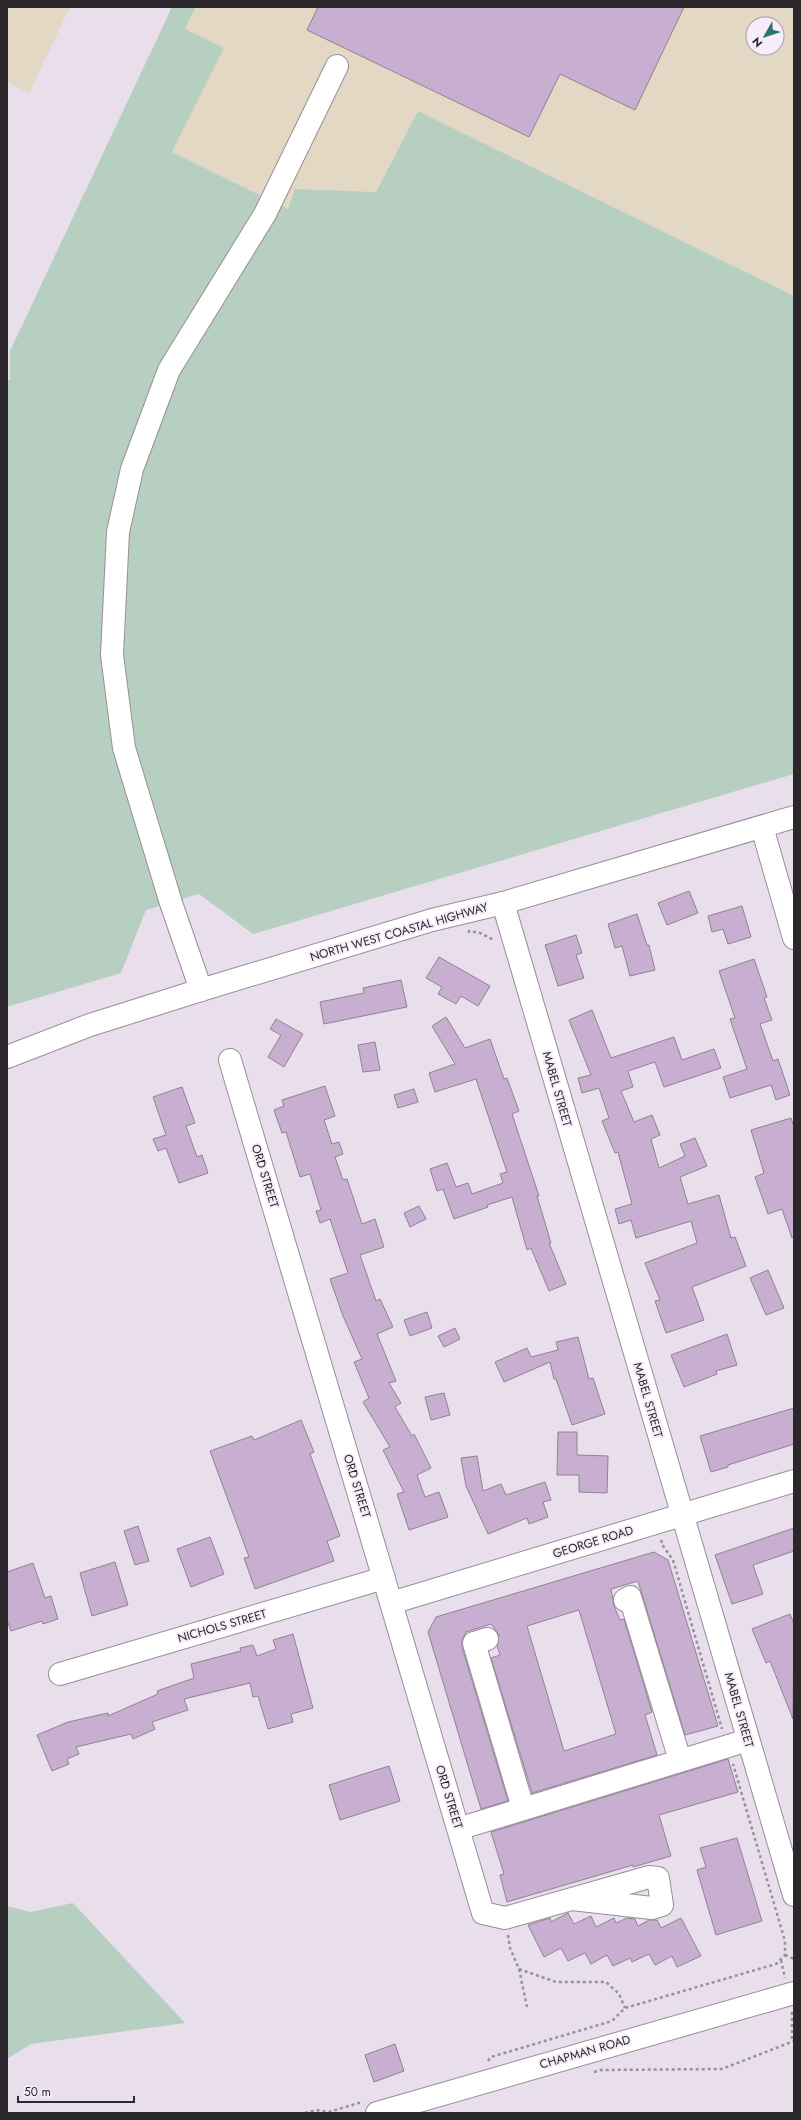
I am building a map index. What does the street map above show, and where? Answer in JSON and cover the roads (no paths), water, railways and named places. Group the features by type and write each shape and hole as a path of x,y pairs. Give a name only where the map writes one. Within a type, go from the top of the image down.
{"main road":[{"path":"201,990 171,903 124,748 112,655 118,532 132,469 170,370 265,214 337,66"},
{"name":"NORTH WEST COASTAL HIGHWAY","path":"7,1057 90,1025 201,990 432,920 503,903 794,818"},
{"path":"762,827 794,938"},
{"name":"MABEL STREET","path":"503,903 794,1895"},
{"name":"ORD STREET","path":"230,1060 483,1913 505,1918 572,1899"},
{"name":"GEORGE ROAD","path":"392,1603 794,1481"},
{"name":"NICHOLS STREET","path":"60,1674 384,1578"},
{"path":"625,1600 630,1598 680,1760"},
{"path":"487,1639 474,1642 523,1808"},
{"path":"458,1829 748,1740"},
{"name":"CHAPMAN ROAD","path":"372,2107 790,1992"}]}
